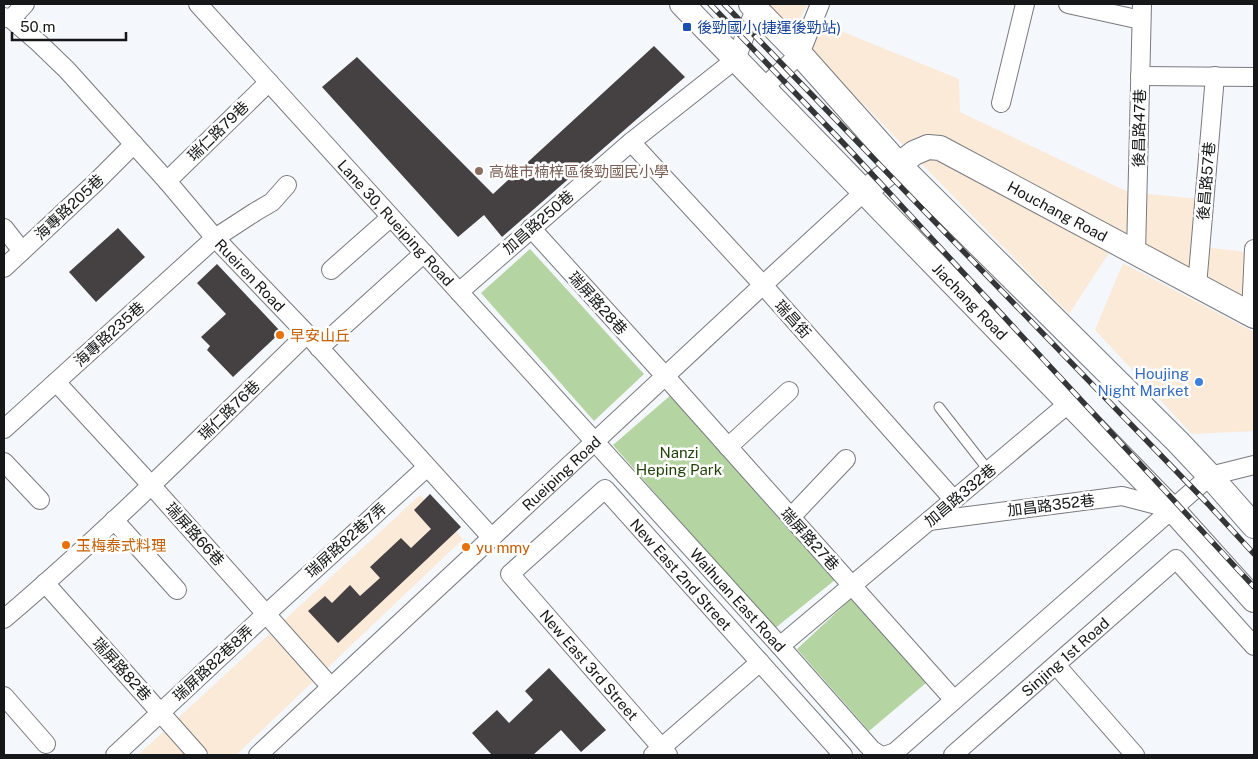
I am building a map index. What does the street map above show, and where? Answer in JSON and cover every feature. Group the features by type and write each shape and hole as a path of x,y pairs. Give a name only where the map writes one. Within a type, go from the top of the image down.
{"street":[{"path":"7,18 25,4"},
{"name":"Lane 30, Rueiping Road","path":"198,4 595,442"},
{"name":"Jiachang Road","path":"682,4 1172,510 1254,600"},
{"path":"763,88 800,54 820,4"},
{"path":"1001,103 1025,4"},
{"path":"1068,4 1142,12"},
{"path":"736,59 754,5 899,164 1178,442 1254,526"},
{"name":"後昌路47巷","path":"1136,253 1142,12"},
{"name":"Rueiren Road","path":"7,18 40,42 60,63 167,181 215,238 307,334 492,538"},
{"name":"加昌路250巷","path":"459,292 631,142 736,59"},
{"path":"1140,76 1254,77"},
{"name":"後昌路57巷","path":"1197,286 1215,76"},
{"name":"瑞仁路79巷","path":"167,181 269,82"},
{"name":"瑞昌街","path":"631,142 763,285 953,499"},
{"name":"海專路205巷","path":"4,268 134,144"},
{"name":"Houchang Road","path":"864,192 914,153 928,147 940,148 1252,315"},
{"name":"海專路235巷","path":"4,429 215,238 272,202 287,186"},
{"name":"Rueiping Road","path":"258,755 864,192"},
{"path":"331,270 391,217"},
{"path":"4,228 22,251"},
{"name":"瑞屏路28巷","path":"531,228 666,377"},
{"path":"1252,315 1254,249"},
{"path":"319,348 424,253"},
{"name":"瑞仁路76巷","path":"151,485 307,334"},
{"name":"瑞屏路27巷","path":"666,377 954,700"},
{"name":"瑞屏路66巷","path":"56,382 151,485 331,687"},
{"path":"728,447 789,391"},
{"name":"加昌路332巷","path":"851,585 1069,403"},
{"name":"Waihuan East Road","path":"595,442 872,750 880,755"},
{"path":"791,517 846,459"},
{"path":"4,462 40,500"},
{"path":"887,755 895,752 1210,476 1254,465"},
{"name":"瑞屏路82巷7弄","path":"266,614 427,467"},
{"path":"4,619 151,485"},
{"name":"New East 2nd Street","path":"510,574 605,489 844,755"},
{"name":"加昌路352巷","path":"929,521 1122,496 1172,510"},
{"path":"114,520 177,590"},
{"name":"Sinjing 1st Road","path":"953,755 1176,559 1254,646"},
{"name":"New East 3rd Street","path":"510,574 661,753"},
{"name":"瑞屏路82巷","path":"45,583 198,755"},
{"path":"780,646 851,585"},
{"name":"瑞屏路82巷8弄","path":"161,713 266,614"},
{"path":"661,753 760,662"},
{"path":"1056,665 1135,755"},
{"path":"4,696 46,744"},
{"path":"116,755 161,713"}],"lane":[{"path":"939,406 989,470"}],"shaded area":[{"path":"764,4 808,4 792,33"},
{"path":"824,24 959,79 960,112 1128,192 1199,199 1195,246 1254,253 1254,303 1122,233 1069,314 809,49"},
{"name":"Houjing Night Market","path":"1123,263 1254,332 1254,431 1192,434 1095,330"},
{"path":"420,495 463,539 236,755 138,755"}],"green space":[{"name":"Nanzi Heping Park","path":"530,249 644,374 594,421 481,293"},
{"name":"Nanzi Heping Park","path":"672,394 835,580 774,629 613,445"},
{"path":"853,597 926,683 869,731 797,649"}],"building":[{"path":"654,46 685,77 502,237 484,215 458,237 322,87 357,57 493,194"},
{"path":"118,228 145,257 96,302 69,272"},
{"path":"217,264 281,332 233,377 207,350 210,346 201,337 226,314 197,283"},
{"path":"430,494 461,527 338,643 308,611 325,596 332,603 350,585 360,596 380,578 370,567 401,538 411,548 431,529 414,510"},
{"path":"549,668 606,730 581,752 561,730 533,755 492,755 472,733 497,710 509,723 533,700 525,691"}],"railway":[{"path":"710,4 846,146 1254,587"},
{"path":"724,4 1208,504 1254,554"}],"place":[{"name":"後勁國小(捷運後勁站)","path":"687,27"},
{"name":"高雄市楠梓區後勁國民小學","path":"479,171"},
{"name":"早安山丘","path":"280,335"},
{"name":"Houjing Night Market","path":"1199,382"},
{"name":"玉梅泰式料理","path":"66,545"},
{"name":"yu mmy","path":"466,547"}]}
